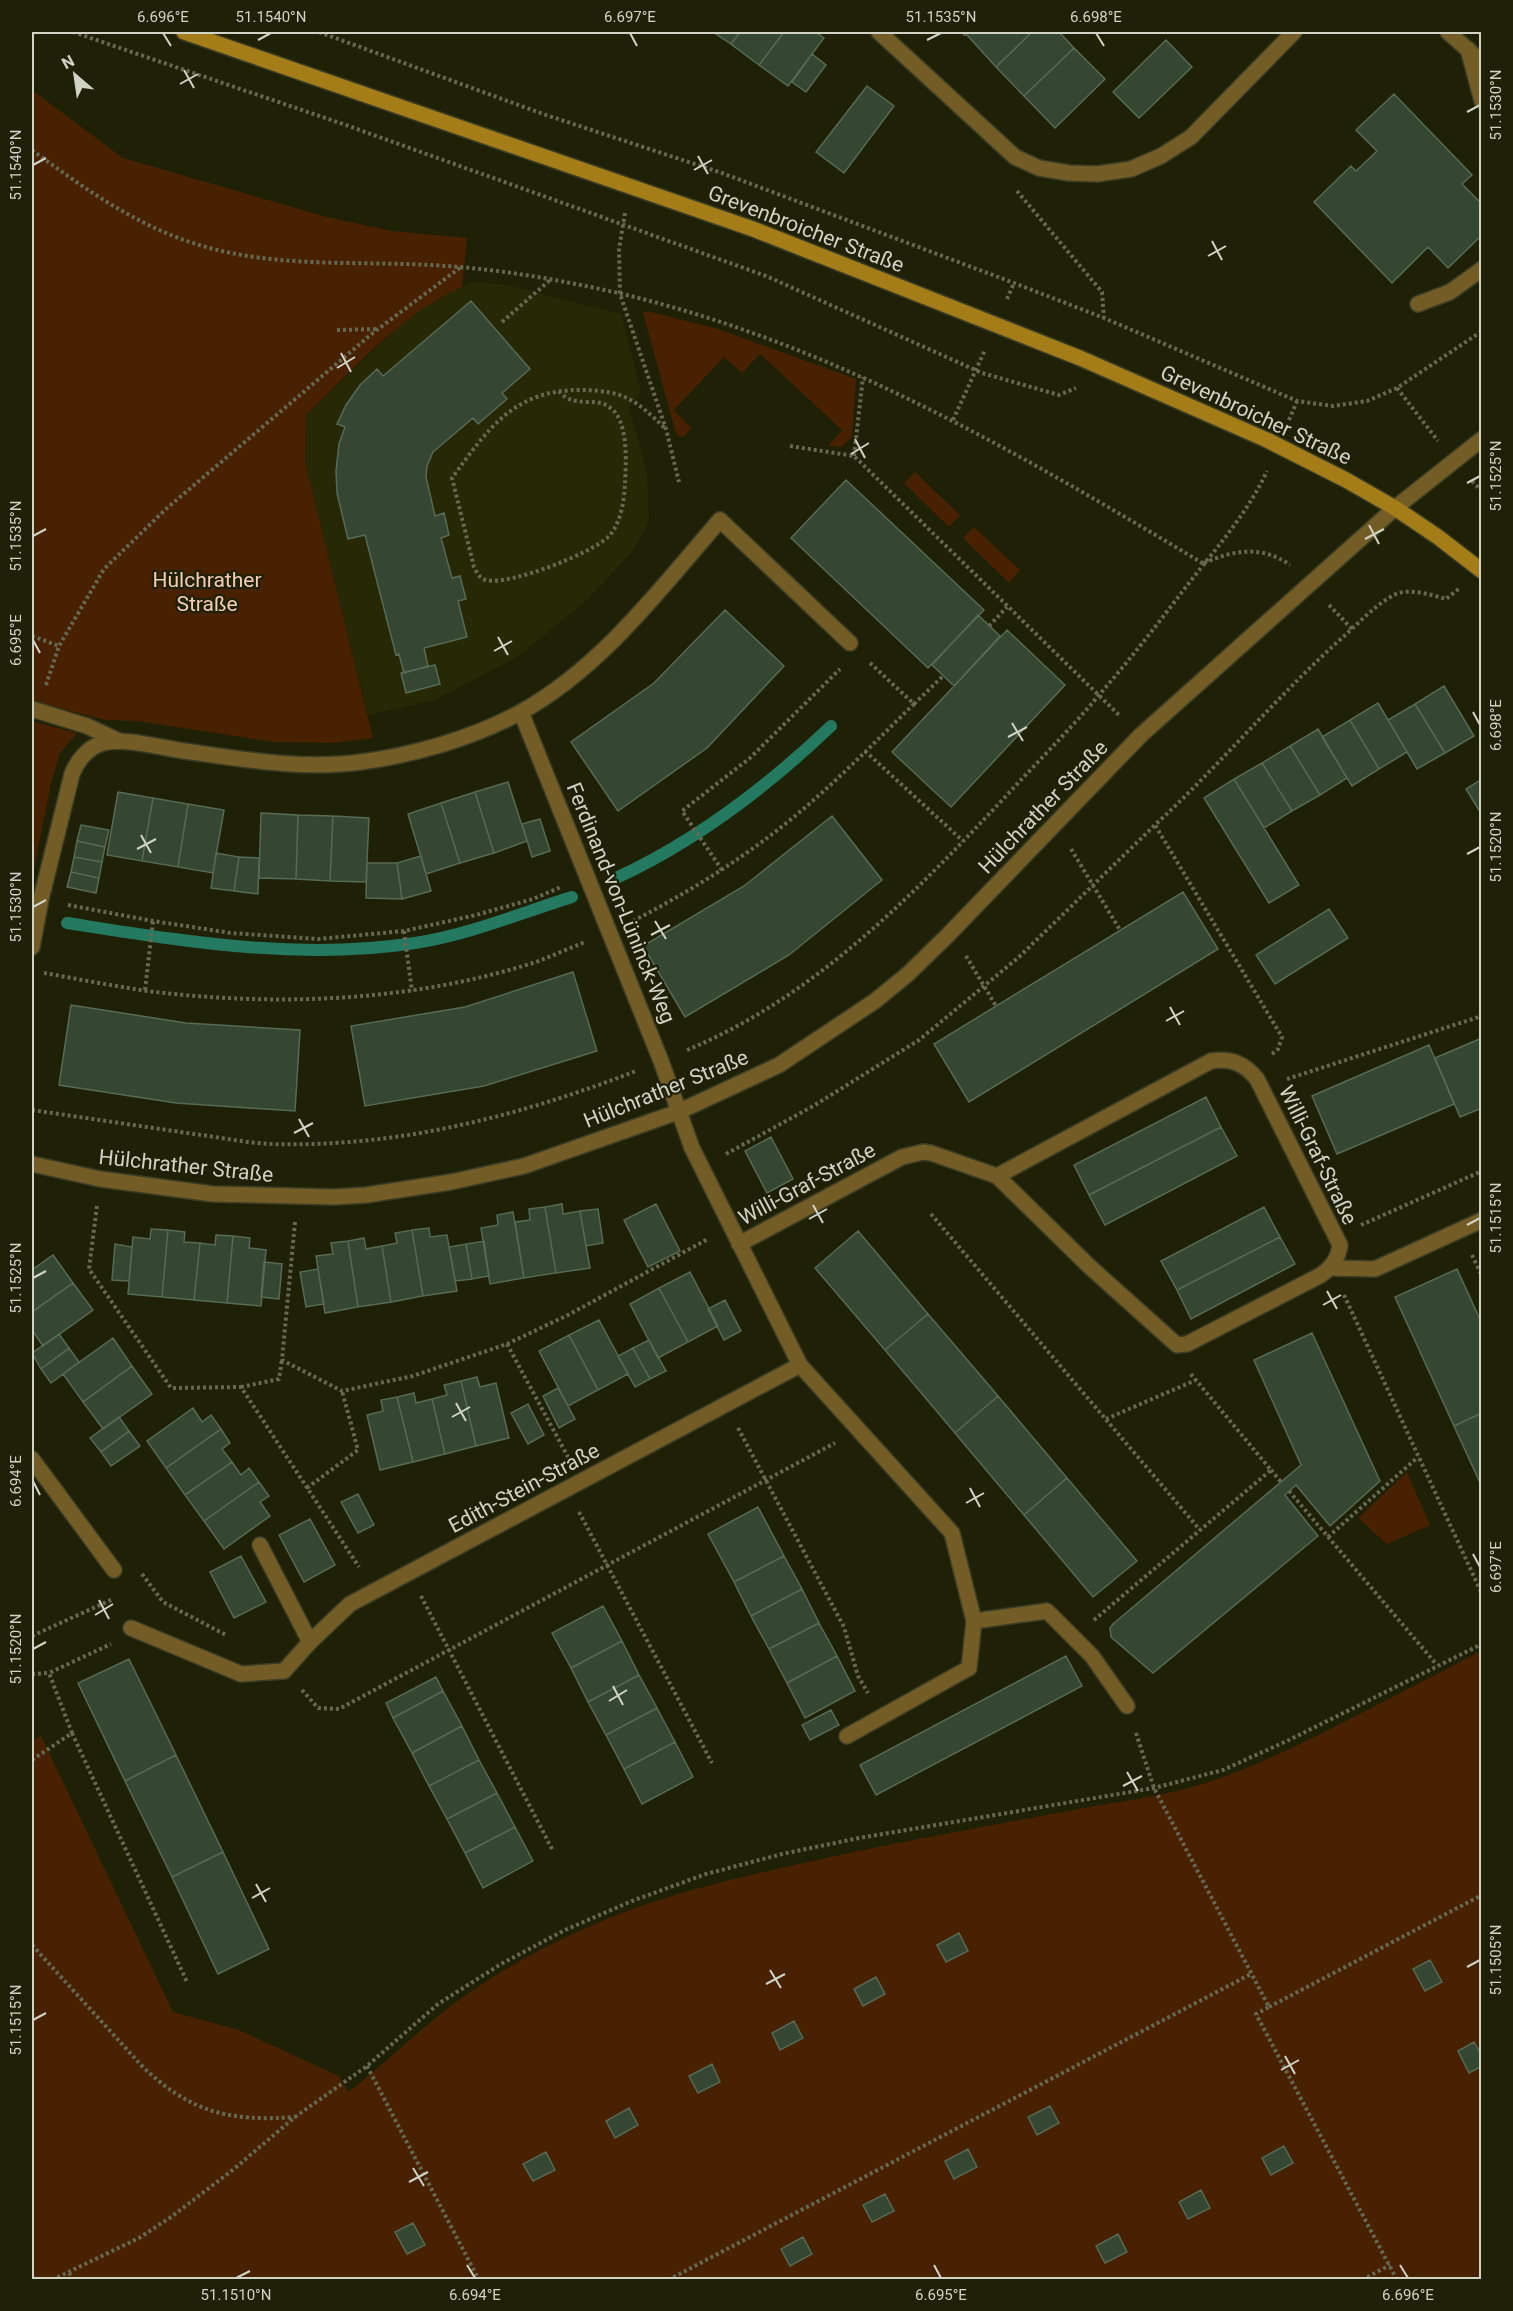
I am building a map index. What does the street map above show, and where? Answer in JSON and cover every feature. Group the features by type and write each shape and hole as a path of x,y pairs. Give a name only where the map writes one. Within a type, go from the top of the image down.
{"main road":[{"name":"Grevenbroicher Straße","path":"184,32 753,229 1114,372 1279,446 1395,508 1438,537 1481,571"}],"street":[{"path":"879,32 1015,157 1039,168 1069,173 1097,174 1131,169 1161,156 1191,137 1294,32"},
{"path":"1448,32 1482,61"},
{"path":"1468,49 1478,95 1482,101"},
{"path":"1418,304 1450,292 1482,269"},
{"name":"Hülchrather Straße","path":"32,1164 100,1179 213,1194 297,1197 366,1195 452,1182 524,1166 678,1112 787,1060 874,1001 908,974 1141,735 1395,508 1482,439"},
{"path":"34,710 87,726 119,741 249,760 333,764 362,762 426,748 479,730 521,712 556,688 590,661 635,619 720,520 854,647"},
{"name":"Ferdinand-von-Lüninck-Weg","path":"521,712 661,1061 678,1112"},
{"path":"32,947 41,899 74,768 83,756 96,746 119,741"},
{"name":"Willi-Graf-Straße","path":"997,1176 1211,1061 1225,1059 1237,1062 1251,1072 1261,1087 1340,1245 1338,1256 1331,1268"},
{"path":"678,1112 701,1167 800,1365 952,1533 974,1621 969,1668 847,1736"},
{"name":"Willi-Graf-Straße","path":"739,1244 902,1157 923,1152 939,1155 997,1176 1090,1267 1177,1345"},
{"path":"1177,1345 1187,1344 1331,1268 1375,1269 1482,1220"},
{"name":"Edith-Stein-Straße","path":"284,1671 310,1642 350,1604 800,1365"},
{"path":"32,1459 114,1570"},
{"path":"260,1545 310,1642"},
{"path":"974,1621 1047,1611 1092,1656 1127,1706"},
{"path":"131,1628 241,1674 284,1671"}],"path":[{"path":"73,32 343,124 766,276 982,373 1059,395 1114,372"},
{"path":"319,32 543,114 722,173 1104,318 1297,401 1333,406 1367,401 1397,388 1482,331"},
{"path":"32,150 112,205 160,230 195,244 284,261 461,267 550,280 620,294 787,345 863,376 953,420 1204,564"},
{"path":"1015,157 1016,189 1102,292 1104,318"},
{"path":"629,186 619,249 620,294 666,429 679,482"},
{"path":"34,710 59,646 104,568 166,509 379,328 461,267"},
{"path":"501,322 550,280"},
{"path":"337,330 379,328"},
{"path":"854,456 863,376"},
{"path":"559,391 570,400 607,405 619,417 623,427 625,455 625,483 620,515 610,534 581,553 535,572 485,580 474,567 452,478 488,432 513,409 536,396 559,391 601,391 623,395 644,408 666,429"},
{"path":"32,1110 269,1144 331,1144 431,1131 501,1116 578,1094 704,1043 751,1018 801,987 870,933 963,841 1099,696 1204,564 1260,487 1297,401"},
{"path":"790,446 854,456 1141,735"},
{"path":"701,1167 815,1105 919,1040 985,986 1019,957 1093,883 1187,796 1323,655 1377,605 1399,593 1421,593 1446,599 1481,571"},
{"path":"989,626 1007,607"},
{"path":"32,636 59,646"},
{"path":"722,870 682,811 750,758 816,694 854,647 914,704"},
{"path":"41,972 145,990 257,999 325,999 412,991 539,960 610,932 674,900 722,870 808,806 944,676"},
{"path":"865,751 963,841"},
{"path":"1155,825 1282,1037 1278,1049 1251,1072"},
{"path":"1053,827 1067,843 1120,930"},
{"path":"41,899 153,921 231,933 318,939 404,931 476,915 532,899 587,876"},
{"path":"145,990 153,921"},
{"path":"404,931 412,991"},
{"path":"948,935 963,950 996,1006"},
{"path":"1261,1087 1482,1016"},
{"path":"1335,1236 1482,1172"},
{"path":"100,1179 89,1269 171,1388 240,1387 279,1379 297,1197"},
{"path":"931,1214 1200,1530"},
{"path":"282,1360 342,1391 413,1376 507,1344 568,1316 731,1227"},
{"path":"1331,1268 1482,1594"},
{"path":"507,1344 581,1481"},
{"path":"1177,1345 1188,1370 1281,1482"},
{"path":"1106,1419 1196,1380"},
{"path":"240,1387 374,1590"},
{"path":"307,1488 358,1450 342,1391"},
{"path":"726,1404 844,1627 858,1676 882,1717"},
{"path":"284,1671 318,1708 339,1709 859,1430"},
{"path":"1328,1537 1419,1457"},
{"path":"1073,1638 1271,1470"},
{"path":"566,1488 712,1763"},
{"path":"1289,1491 1437,1665"},
{"path":"114,1570 138,1568 162,1602 230,1637"},
{"path":"409,1573 553,1851"},
{"path":"32,1636 116,1597"},
{"path":"52,2280 140,2238 171,2217 234,2169 295,2117 367,2066 438,2004 501,1964 565,1930 632,1901 685,1882 782,1854 860,1838 1154,1788 1223,1770 1289,1740 1482,1644"},
{"path":"32,1674 49,1673 106,1648"},
{"path":"49,1673 72,1733 187,1982"},
{"path":"1127,1706 1154,1788 1269,2007"},
{"path":"32,1760 72,1733"},
{"path":"1398,2280 1256,2014 1482,1894"},
{"path":"32,1945 141,2065 157,2081 186,2101 231,2116 267,2119 295,2117"},
{"path":"668,2280 1251,1974"},
{"path":"367,2066 479,2280"},
{"path":"1362,2280 1390,2265"},
{"path":"69,2273 74,2280"}],"shaded area":[{"path":"473,282 507,285 621,314 641,392 629,407 647,473 649,522 632,552 585,602 516,658 435,700 368,715 304,462 306,415 408,318 444,294"}],"green space":[{"path":"32,90 123,158 327,217 392,231 467,238 462,287 419,311 399,327 306,415 305,462 373,738 333,743 274,742 138,721 105,720 32,701"},
{"path":"647,311 718,329 856,379 852,437 842,447 828,446 842,430 760,354 742,373 724,357 674,410 691,428 685,436 680,437 676,433 643,313"},
{"path":"915,472 960,515 949,527 904,483"},
{"path":"974,527 1020,570 1009,583 963,538"},
{"path":"32,721 77,733 60,753 51,783 32,879"},
{"path":"1407,1472 1430,1525 1387,1544 1358,1518"},
{"path":"1481,1651 1481,2279 32,2279 32,1741 41,1736 173,2012 239,2030 339,2076 348,2092 438,2016 491,1978 528,1956 608,1919 696,1889 802,1863 953,1832 1152,1796 1202,1784 1288,1750"}],"building":[{"path":"713,32 740,32 731,44"},
{"path":"740,32 784,32 759,65 731,44"},
{"path":"784,32 815,32 824,38 788,86 759,65"},
{"path":"968,32 1032,32 996,67 967,35 964,35"},
{"path":"1032,32 1059,32 1074,48 1024,96 996,67"},
{"path":"1166,40 1192,67 1139,118 1113,92"},
{"path":"1074,48 1105,79 1055,128 1024,96"},
{"path":"812,54 826,65 806,92 792,82"},
{"path":"867,86 894,106 844,173 816,152"},
{"path":"1394,94 1472,175 1462,184 1482,204 1482,235 1448,268 1428,247 1392,283 1314,202 1351,166 1356,171 1377,151 1356,130"},
{"path":"471,301 530,369 502,393 507,399 478,424 473,418 433,452 427,466 426,477 435,516 444,513 449,535 441,538 452,578 460,576 466,599 458,601 467,637 424,648 428,666 404,673 399,654 396,655 365,535 348,539 337,493 336,471 339,444 345,427 337,424 346,405 360,385 377,369 383,376"},
{"path":"846,480 984,610 928,668 791,538"},
{"path":"725,610 784,666 707,748 618,811 571,742 654,683"},
{"path":"978,615 1000,636 954,686 932,665"},
{"path":"1007,630 1065,685 951,807 892,752"},
{"path":"435,665 440,684 406,693 401,673"},
{"path":"1444,686 1474,736 1445,753 1415,704"},
{"path":"1378,703 1407,752 1379,769 1350,720"},
{"path":"1415,704 1445,753 1417,769 1388,720"},
{"path":"1350,720 1379,769 1352,786 1322,737"},
{"path":"1318,729 1347,778 1320,795 1290,746"},
{"path":"1290,746 1320,795 1292,811 1262,763"},
{"path":"1262,763 1292,811 1264,828 1234,779"},
{"path":"1234,779 1299,885 1269,903 1204,798"},
{"path":"1482,779 1482,815 1466,789"},
{"path":"508,782 527,841 494,853 475,792"},
{"path":"118,792 153,798 142,861 107,855"},
{"path":"475,792 494,853 460,863 441,803"},
{"path":"153,798 188,804 178,867 142,861"},
{"path":"441,803 460,863 426,874 408,814"},
{"path":"188,804 224,810 213,873 178,867"},
{"path":"261,813 298,815 296,879 259,878"},
{"path":"298,815 333,816 330,881 296,879"},
{"path":"333,816 369,818 366,882 330,881"},
{"path":"832,816 882,880 789,955 685,1017 643,946 744,886"},
{"path":"540,819 550,851 532,857 522,824"},
{"path":"81,825 109,830 105,847 77,841"},
{"path":"77,841 105,847 102,862 74,857"},
{"path":"216,853 239,857 234,891 211,888"},
{"path":"421,856 431,891 402,899 397,863"},
{"path":"74,857 102,862 99,878 71,872"},
{"path":"239,857 259,858 258,894 234,891"},
{"path":"367,863 397,863 402,899 366,898"},
{"path":"71,872 99,878 96,893 67,887"},
{"path":"1183,892 1218,949 969,1102 934,1044"},
{"path":"1329,909 1348,938 1275,984 1256,955"},
{"path":"573,972 597,1051 484,1086 365,1106 351,1026 465,1007"},
{"path":"71,1005 186,1023 300,1030 295,1111 176,1103 59,1085"},
{"path":"1482,1038 1482,1108 1460,1117 1435,1058"},
{"path":"1429,1045 1454,1104 1337,1154 1312,1096"},
{"path":"1206,1097 1221,1127 1089,1195 1074,1165"},
{"path":"1221,1127 1237,1156 1105,1225 1089,1195"},
{"path":"771,1137 793,1179 767,1193 745,1151"},
{"path":"562,1204 563,1214 580,1211 590,1268 556,1273 545,1207"},
{"path":"656,1204 680,1251 648,1267 624,1220"},
{"path":"545,1207 556,1273 524,1278 515,1222 530,1220 529,1209"},
{"path":"1264,1207 1280,1237 1177,1290 1161,1261"},
{"path":"598,1209 603,1243 586,1246 580,1211"},
{"path":"513,1212 524,1278 490,1284 481,1228 498,1225 497,1215"},
{"path":"429,1228 430,1237 447,1235 457,1291 423,1296 412,1230"},
{"path":"151,1229 168,1230 162,1297 128,1294 133,1237 150,1239"},
{"path":"168,1230 185,1232 184,1242 200,1243 194,1300 162,1297"},
{"path":"412,1230 423,1296 391,1302 382,1246 397,1243 395,1233"},
{"path":"858,1231 928,1314 885,1350 815,1268"},
{"path":"216,1235 233,1236 227,1303 194,1300 200,1243 215,1245"},
{"path":"233,1236 250,1238 249,1248 266,1250 261,1306 227,1303"},
{"path":"1280,1237 1295,1264 1191,1319 1177,1290"},
{"path":"364,1238 366,1249 382,1246 391,1302 358,1307 348,1241"},
{"path":"348,1241 358,1307 325,1313 316,1256 333,1254 331,1243"},
{"path":"484,1241 489,1276 472,1279 466,1244"},
{"path":"115,1244 132,1247 129,1281 112,1280"},
{"path":"466,1244 472,1279 455,1281 449,1247"},
{"path":"53,1255 73,1283 32,1312 32,1270"},
{"path":"264,1262 282,1264 279,1299 261,1297"},
{"path":"318,1269 324,1304 306,1307 300,1272"},
{"path":"1457,1269 1482,1324 1482,1413 1454,1426 1395,1297"},
{"path":"690,1272 718,1326 688,1342 659,1288"},
{"path":"73,1283 93,1310 43,1346 32,1330 32,1312"},
{"path":"659,1288 688,1342 658,1358 630,1304"},
{"path":"725,1300 741,1331 724,1340 708,1309"},
{"path":"928,1314 998,1396 955,1433 885,1350"},
{"path":"599,1320 628,1374 598,1390 569,1335"},
{"path":"1312,1333 1380,1481 1330,1526 1296,1485 1285,1495 1318,1536 1153,1673 1111,1637 1110,1628 1301,1465 1254,1360"},
{"path":"59,1334 69,1348 41,1369 32,1353"},
{"path":"569,1335 598,1390 568,1406 539,1351"},
{"path":"113,1338 132,1366 83,1402 63,1374"},
{"path":"649,1340 666,1371 650,1379 633,1348"},
{"path":"69,1348 79,1362 51,1383 41,1369"},
{"path":"633,1348 650,1379 635,1387 618,1356"},
{"path":"132,1366 152,1394 103,1429 83,1402"},
{"path":"477,1377 480,1387 496,1383 509,1438 476,1446 461,1381"},
{"path":"461,1381 476,1446 445,1454 432,1399 447,1395 444,1385"},
{"path":"558,1388 575,1419 559,1428 543,1396"},
{"path":"414,1393 416,1403 432,1399 445,1454 413,1462 397,1397"},
{"path":"998,1396 1067,1478 1024,1515 955,1433"},
{"path":"397,1397 413,1462 380,1470 367,1415 383,1411 381,1400"},
{"path":"528,1404 544,1435 528,1444 511,1413"},
{"path":"193,1408 202,1422 211,1415 221,1429 166,1468 147,1441"},
{"path":"1482,1413 1482,1487 1454,1426"},
{"path":"119,1417 129,1431 101,1452 90,1438"},
{"path":"221,1429 230,1443 222,1449 232,1462 185,1495 166,1468"},
{"path":"129,1431 140,1446 111,1466 101,1452"},
{"path":"232,1462 241,1475 249,1468 259,1482 204,1521 185,1495"},
{"path":"1067,1478 1137,1561 1093,1597 1024,1515"},
{"path":"259,1482 269,1496 260,1502 270,1516 224,1549 204,1521"},
{"path":"358,1494 374,1525 358,1533 341,1502"},
{"path":"758,1507 784,1556 734,1582 708,1534"},
{"path":"310,1519 335,1565 304,1582 279,1535"},
{"path":"241,1556 266,1602 234,1618 210,1572"},
{"path":"784,1556 802,1589 751,1616 734,1582"},
{"path":"802,1589 819,1623 769,1649 751,1616"},
{"path":"603,1606 622,1641 571,1668 552,1633"},
{"path":"819,1623 837,1656 787,1683 769,1649"},
{"path":"622,1641 639,1675 588,1702 571,1668"},
{"path":"837,1656 855,1691 805,1718 787,1683"},
{"path":"1066,1656 1082,1686 876,1795 860,1765"},
{"path":"129,1659 176,1755 125,1781 78,1683"},
{"path":"639,1675 657,1708 606,1735 588,1702"},
{"path":"436,1677 443,1691 393,1718 386,1703"},
{"path":"443,1691 462,1726 412,1753 393,1718"},
{"path":"657,1708 675,1742 624,1769 606,1735"},
{"path":"831,1710 839,1725 810,1740 802,1725"},
{"path":"462,1726 479,1760 429,1786 412,1753"},
{"path":"675,1742 693,1777 642,1804 624,1769"},
{"path":"176,1755 223,1852 172,1877 125,1781"},
{"path":"479,1760 497,1793 447,1819 429,1786"},
{"path":"497,1793 515,1827 465,1853 447,1819"},
{"path":"515,1827 533,1861 483,1888 465,1853"},
{"path":"223,1852 269,1949 218,1974 172,1877"},
{"path":"959,1933 968,1951 946,1962 937,1945"},
{"path":"1430,1960 1442,1982 1425,1991 1413,1969"},
{"path":"876,1977 885,1994 863,2006 854,1989"},
{"path":"794,2021 803,2038 780,2050 772,2033"},
{"path":"1474,2042 1482,2056 1482,2066 1469,2073 1458,2051"},
{"path":"712,2064 720,2082 698,2093 689,2076"},
{"path":"1050,2106 1059,2123 1037,2135 1028,2117"},
{"path":"629,2108 638,2125 615,2138 606,2121"},
{"path":"1284,2146 1293,2163 1271,2175 1262,2158"},
{"path":"968,2149 977,2167 954,2179 945,2161"},
{"path":"546,2152 555,2170 533,2181 523,2164"},
{"path":"1201,2190 1210,2208 1188,2219 1179,2202"},
{"path":"885,2194 894,2211 872,2222 863,2205"},
{"path":"413,2223 425,2245 407,2254 395,2232"},
{"path":"1118,2234 1127,2252 1105,2263 1096,2246"},
{"path":"803,2237 812,2254 790,2266 781,2249"}],"waterway":[{"path":"614,879 673,848 729,812 807,749 831,726"},
{"path":"67,923 240,947 327,950 371,948 455,935 572,897"}]}
